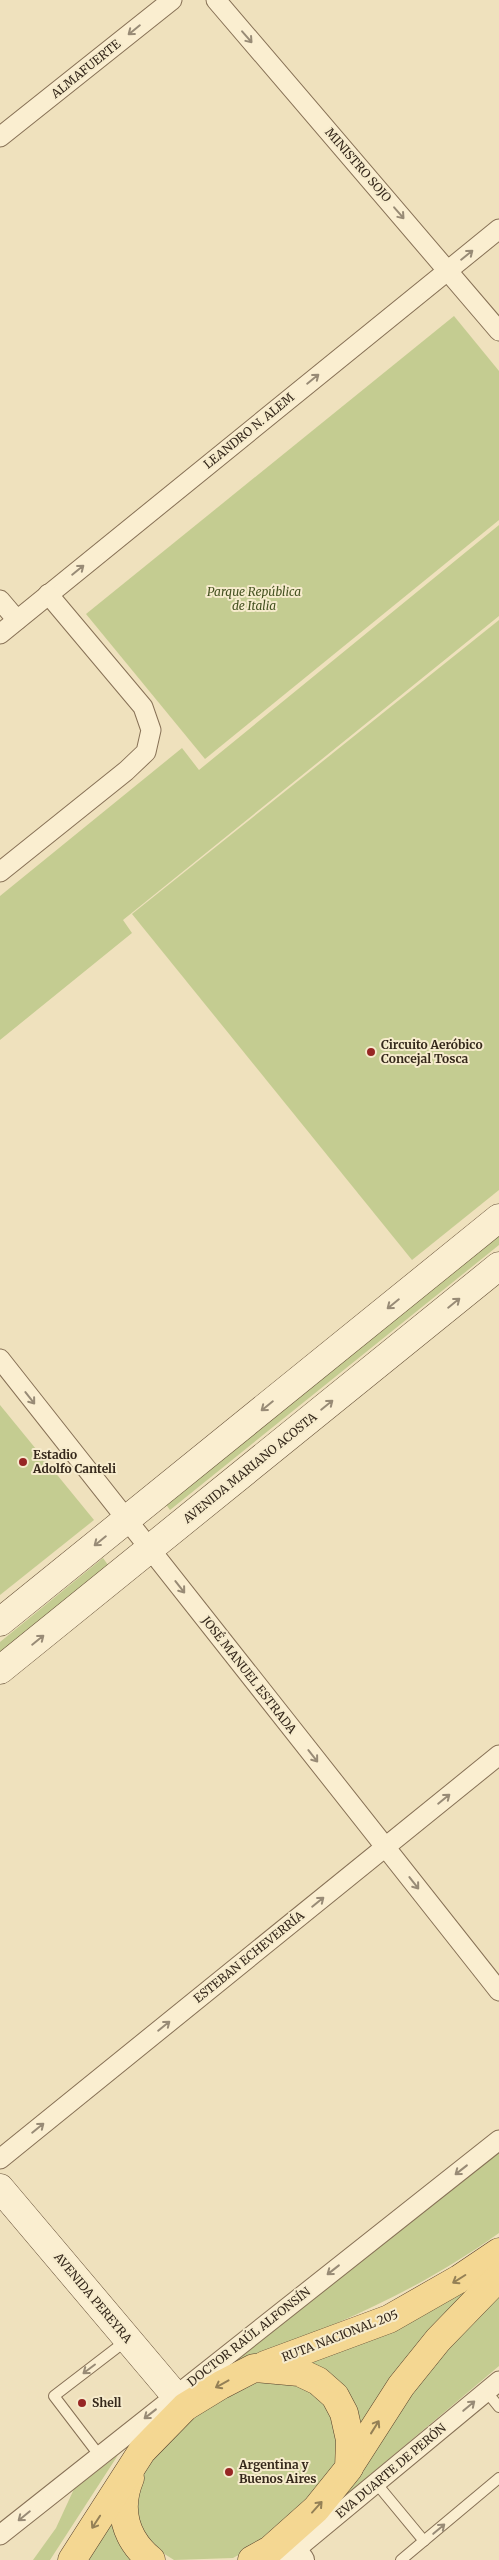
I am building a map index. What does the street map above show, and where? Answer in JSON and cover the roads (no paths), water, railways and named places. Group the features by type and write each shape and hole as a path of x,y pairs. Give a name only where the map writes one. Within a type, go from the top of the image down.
{"main road":[{"path":"0,1622 499,1218"},
{"name":"AVENIDA MARIANO ACOSTA","path":"0,1670 499,1266"},
{"name":"AVENIDA PEREYRA","path":"0,2188 180,2401"},
{"name":"RUTA NACIONAL 205","path":"72,2560 142,2451 180,2401 221,2385 254,2368 389,2319 459,2279 499,2252"},
{"path":"252,2560 291,2552 316,2509 349,2468 401,2386 438,2340 499,2278"},
{"name":"RUTA NACIONAL 205","path":"254,2368 299,2372 318,2381 335,2396 344,2413 350,2440 349,2468"},
{"name":"RUTA NACIONAL 205","path":"142,2451 125,2491 124,2516 137,2549 151,2560"}],"street":[{"name":"ALMAFUERTE","path":"0,137 172,0"},
{"name":"MINISTRO SOJO","path":"216,0 499,331"},
{"name":"LEANDRO N. ALEM","path":"0,634 499,230"},
{"path":"0,872 126,771 146,752 151,730 143,707 48,594"},
{"path":"0,600 17,620"},
{"name":"JOSÉ MANUEL ESTRADA","path":"0,1359 499,1991"},
{"name":"ESTEBAN ECHEVERRÍA","path":"0,2159 499,1755"},
{"name":"DOCTOR RAÚL ALFONSÍN","path":"0,2535 99,2455 180,2401 499,2140"},
{"name":"EVA DUARTE DE PERÓN","path":"291,2552 493,2386"}],"lane":[{"path":"99,2455 54,2396 128,2340"},
{"path":"493,2386 499,2407"},
{"path":"401,2560 499,2478"},
{"path":"376,2483 424,2541"}],"place":[{"name":"Circuito Aeróbico Concejal Tosca","path":"371,1052"},
{"name":"Estadio Adolfo Canteli","path":"23,1462"},
{"name":"Shell","path":"82,2403"},
{"name":"Argentina y Buenos Aires","path":"229,2472"}],"park label":[{"name":"Parque República de Italia","path":"254,599"}]}
